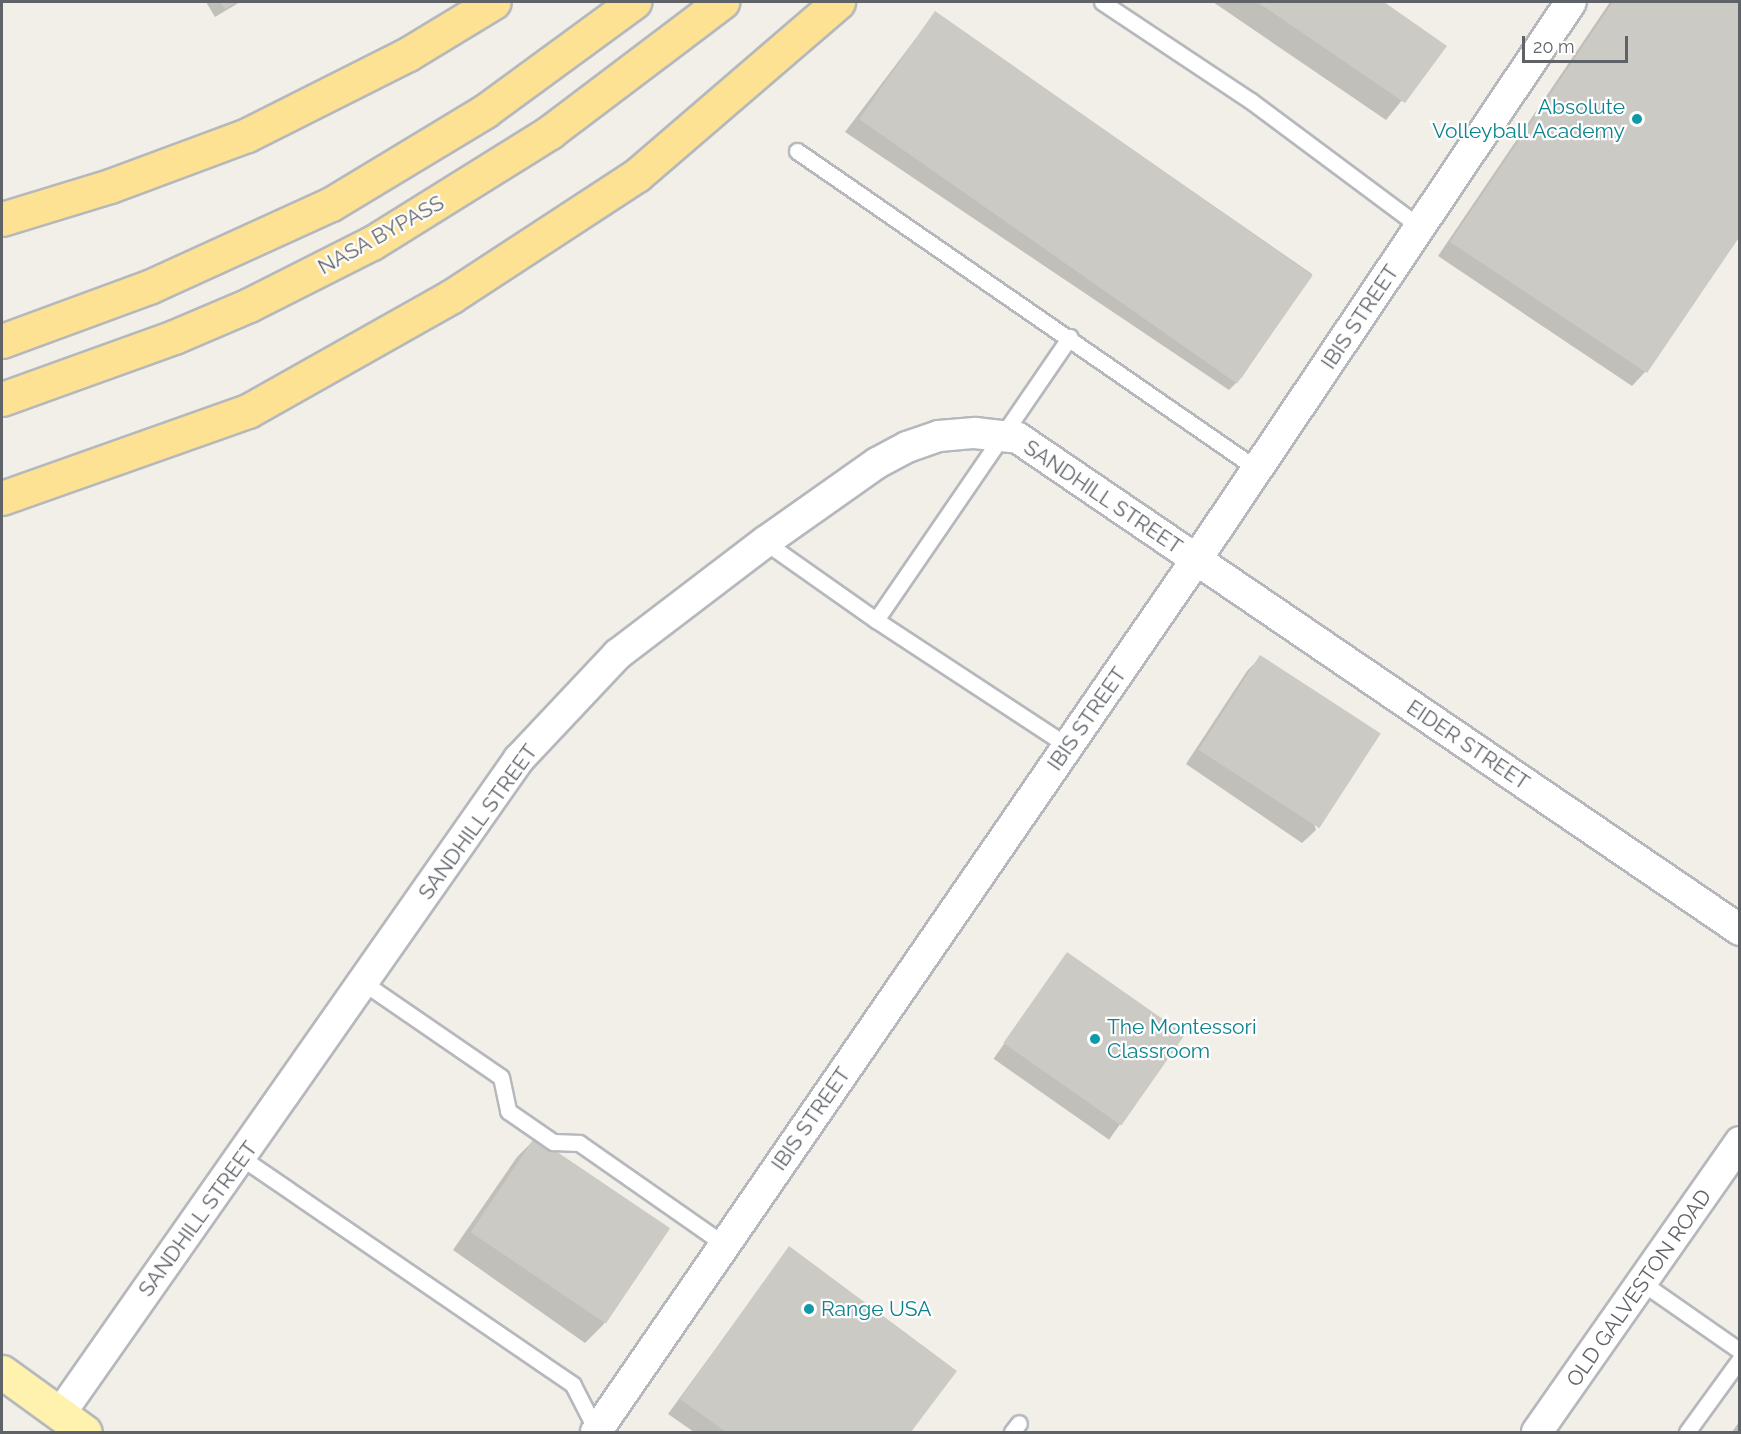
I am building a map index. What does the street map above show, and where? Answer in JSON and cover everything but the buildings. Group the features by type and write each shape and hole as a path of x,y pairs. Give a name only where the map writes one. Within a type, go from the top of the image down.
{"highway":[{"path":"2,219 110,186 247,135 408,54 494,2"},
{"path":"2,341 149,287 331,204 452,132 634,2"},
{"name":"NASA BYPASS","path":"2,399 109,363 249,305 372,243 482,177 550,132 722,2"},
{"path":"2,498 248,411 452,296 637,175 838,2"}],"main road":[{"path":"2,1372 73,1424"}],"street":[{"name":"IBIS STREET","path":"596,1432 1197,560 1571,2"},
{"name":"SANDHILL STREET","path":"73,1424 242,1158 519,759 618,654 765,542 908,447 939,436 1018,438 1197,560"},
{"name":"EIDER STREET","path":"1197,560 1740,930"},
{"name":"OLD GALVESTON ROAD","path":"1537,1432 1644,1284 1740,1142"}],"lane":[{"path":"1102,2 1251,101 1420,227"},
{"path":"797,151 1070,337 1257,469"},
{"path":"876,620 1070,337"},
{"path":"765,542 876,620 1068,746"},
{"path":"364,983 501,1077 508,1111 553,1142 579,1143 724,1244"},
{"path":"242,1158 573,1385 596,1432"},
{"path":"1644,1284 1740,1351"},
{"path":"1687,1432 1740,1359"}],"place":[{"name":"Absolute Volleyball Academy","path":"1637,119"},
{"name":"The Montessori Classroom","path":"1095,1039"},
{"name":"Range USA","path":"809,1309"}]}
